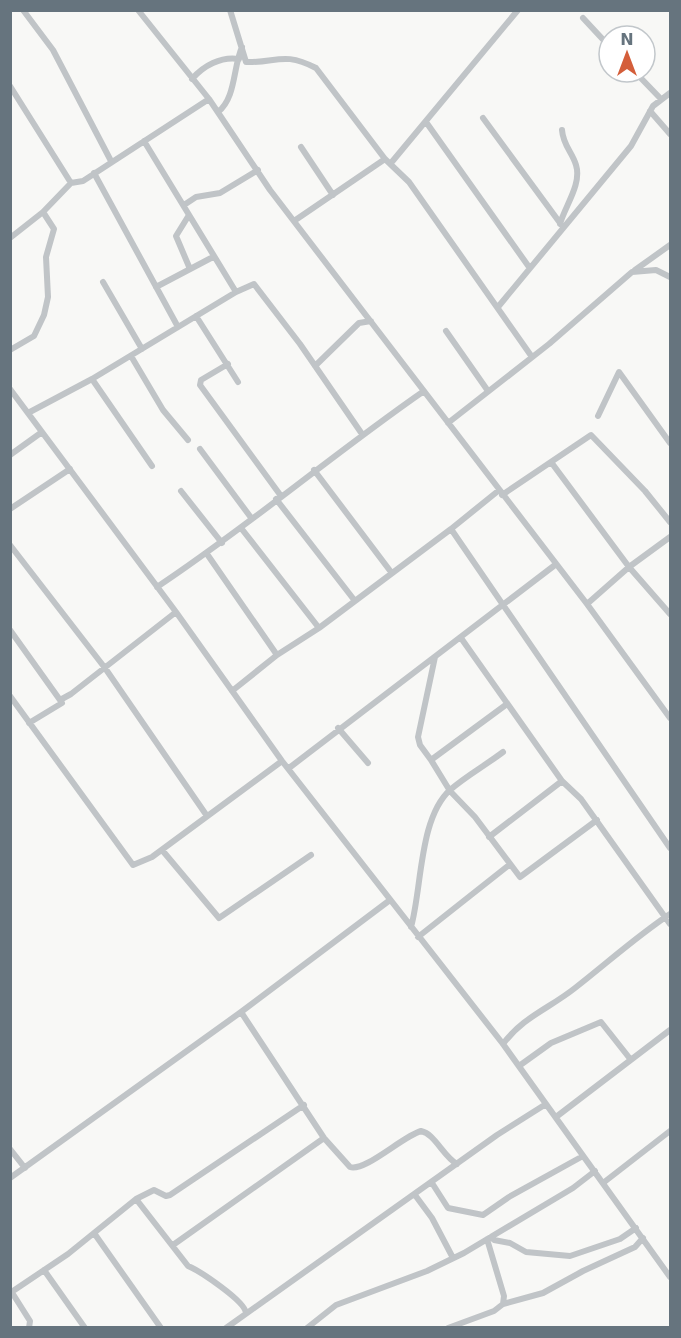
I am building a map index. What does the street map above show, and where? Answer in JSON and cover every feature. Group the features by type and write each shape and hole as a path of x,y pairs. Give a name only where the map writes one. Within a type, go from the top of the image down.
{"street":[{"path":"23,10 53,50 111,161"},
{"path":"138,10 209,99 294,221 587,604 670,718"},
{"path":"230,10 246,62"},
{"path":"294,221 388,161 426,122 518,10"},
{"path":"583,18 597,33"},
{"path":"218,112 234,84 237,58 242,46"},
{"path":"192,79 209,65 228,58 237,58 246,62 284,57 300,59 316,68 388,161 409,182 532,357"},
{"path":"647,84 662,99"},
{"path":"10,86 71,183"},
{"path":"498,307 561,225 631,146 650,111 670,93"},
{"path":"10,238 43,212 71,183 83,181 209,99"},
{"path":"650,111 670,134"},
{"path":"483,118 561,225"},
{"path":"426,122 529,267"},
{"path":"561,225 573,190 576,172 576,165 564,145 562,130"},
{"path":"144,141 236,292"},
{"path":"301,147 333,195"},
{"path":"184,205 196,197 220,193 258,170"},
{"path":"94,172 178,327"},
{"path":"10,350 34,336 47,304 46,262 54,229 43,212"},
{"path":"189,215 176,237 190,269"},
{"path":"448,423 532,357 632,273 670,245"},
{"path":"156,287 213,257"},
{"path":"632,273 656,270 670,277"},
{"path":"104,282 142,349"},
{"path":"28,413 92,379 236,292 255,284 362,434"},
{"path":"196,316 238,382"},
{"path":"315,366 359,322 371,321"},
{"path":"446,331 488,391"},
{"path":"131,356 163,410 188,440"},
{"path":"228,364 201,380 200,385 355,601"},
{"path":"598,416 619,372 670,443"},
{"path":"92,379 152,466"},
{"path":"10,389 158,587 282,761 503,1044 670,1277"},
{"path":"158,587 222,543 314,470 424,391"},
{"path":"10,454 42,432"},
{"path":"232,691 277,655 319,628 391,572 500,493 588,436 594,436 670,522"},
{"path":"200,449 252,519"},
{"path":"551,462 629,567 670,614"},
{"path":"10,509 70,469"},
{"path":"314,470 391,572"},
{"path":"181,491 222,543"},
{"path":"241,528 319,628"},
{"path":"451,529 502,603 513,623 670,848"},
{"path":"587,604 629,567 670,537"},
{"path":"10,544 105,668 207,816"},
{"path":"207,554 277,655"},
{"path":"289,768 461,638 502,603 512,599 555,565"},
{"path":"60,700 176,612"},
{"path":"10,630 62,703 29,723"},
{"path":"461,638 562,781 581,799 668,916 670,924"},
{"path":"435,656 418,737 420,745 450,790 475,817 519,876 523,877 597,820"},
{"path":"10,696 132,864 137,865 162,850 282,761"},
{"path":"431,760 507,704"},
{"path":"339,728 368,763"},
{"path":"411,927 428,834 437,807 450,790 502,752"},
{"path":"489,837 562,781"},
{"path":"162,850 219,918 311,855"},
{"path":"418,937 509,865"},
{"path":"10,1178 241,1012 390,900"},
{"path":"503,1044 523,1021 567,994 668,916"},
{"path":"241,1012 324,1138 344,1161 355,1168 402,1139 423,1131 447,1158 457,1164"},
{"path":"519,1066 551,1043 602,1022 632,1060"},
{"path":"556,1117 670,1030"},
{"path":"226,1328 457,1164 546,1104"},
{"path":"29,1328 30,1321 11,1292 94,1233 136,1199 154,1190 166,1196 175,1192 303,1105"},
{"path":"603,1183 670,1131"},
{"path":"173,1245 324,1138"},
{"path":"10,1149 25,1168"},
{"path":"432,1183 448,1208 483,1215 509,1197 584,1156"},
{"path":"307,1328 336,1305 427,1271 453,1258 573,1188 595,1171"},
{"path":"415,1195 432,1218 453,1258"},
{"path":"136,1199 188,1266 198,1270 241,1303 246,1313"},
{"path":"489,1238 510,1243 526,1252 570,1256 620,1239 636,1228"},
{"path":"94,1233 161,1328"},
{"path":"489,1238 504,1296 503,1304"},
{"path":"448,1328 494,1311 503,1304 543,1293 635,1247 643,1238"},
{"path":"44,1270 85,1328"}]}
